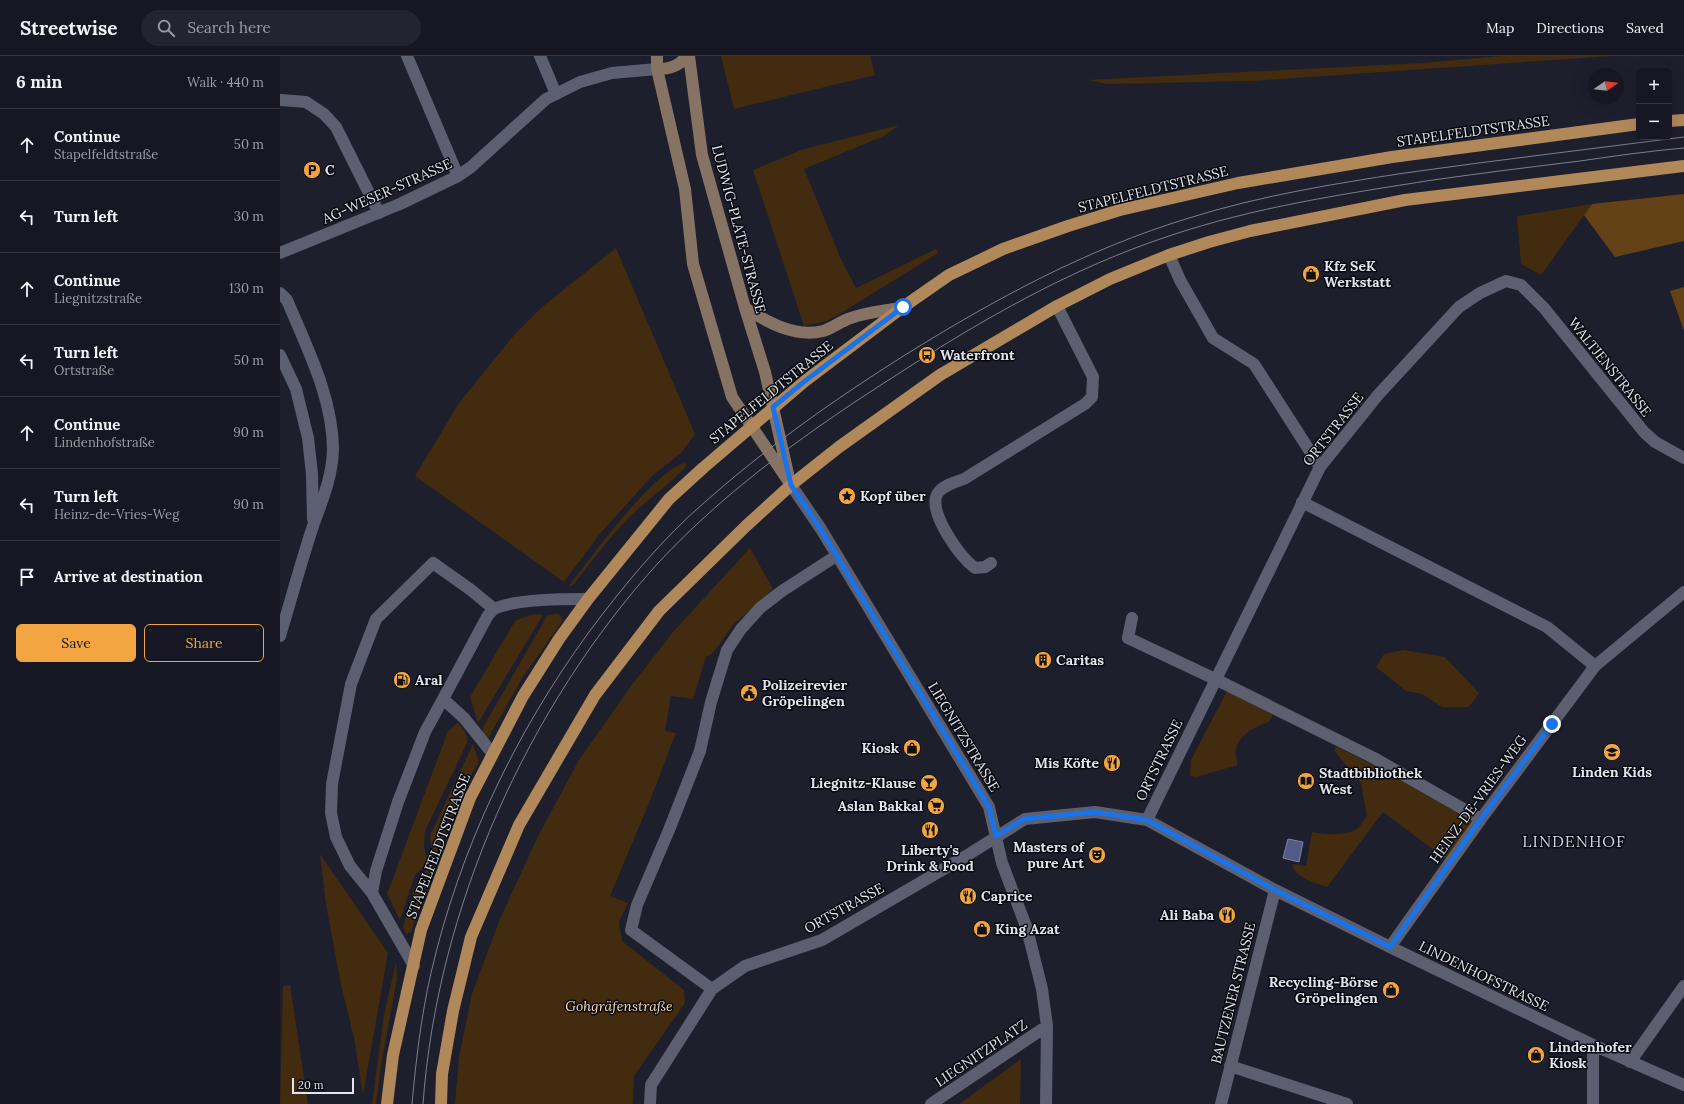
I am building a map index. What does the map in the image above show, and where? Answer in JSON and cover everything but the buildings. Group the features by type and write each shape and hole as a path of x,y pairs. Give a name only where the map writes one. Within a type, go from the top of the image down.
{"main road":[{"path":"1672,121 1684,120"},
{"name":"STAPELFELDTSTRASSE","path":"387,1104 393,1055 422,930 470,798 492,753 523,696 559,639 588,599 669,499 773,407 805,381 903,307 949,275 1003,249 1068,226 1120,210 1238,183 1392,157 1636,124"},
{"path":"441,1104 442,1074 453,1011 471,937 519,824 595,695 659,611 746,526 791,485 852,438 940,375 1057,306 1110,279 1170,255 1209,242 1250,230 1405,200 1684,166"}],"street":[{"path":"407,56 458,176"},
{"path":"540,56 556,94"},
{"path":"657,56 657,70 685,189 694,264 732,397 791,485"},
{"name":"AG-WESER-STRASSE","path":"280,253 379,213 458,176 471,167 546,99 580,82 612,73 670,69 682,63 688,56"},
{"name":"LUDWIG-PLATE-STRASSE","path":"688,56 702,155 745,308 765,372 791,485"},
{"path":"281,100 306,102 324,114 336,127 379,213"},
{"path":"1170,255 1180,280 1213,338 1254,364 1320,467"},
{"name":"ORTSTRASSE","path":"712,989 745,966 822,940 966,856 1024,819 1095,812 1147,820 1320,467 1378,395 1459,307 1480,293 1506,281 1521,285"},
{"name":"WALTJENSTRASSE","path":"1521,285 1544,308 1644,432 1655,442 1684,458"},
{"path":"280,293 287,300 317,372 329,413 333,450 327,490 313,526 280,636"},
{"path":"991,563 984,567 974,568 966,562 941,523 936,508 936,496 944,488 964,479 1088,409 1092,397 1093,377 1057,306"},
{"path":"745,308 767,322 796,332 809,332 823,331 852,317 903,307"},
{"path":"280,355 296,389 308,438 312,474 313,526"},
{"name":"LIEGNITZSTRASSE","path":"791,485 821,530 989,807 1002,863 1027,929 1042,989 1047,1026 1046,1104"},
{"path":"1302,502 1547,627 1595,666"},
{"path":"650,1104 651,1085 712,989 631,930 637,905 669,830 700,751 711,702 727,650 741,629 760,608 782,591 836,556"},
{"path":"414,966 372,893 350,866 336,837 331,813 332,784 351,684 376,618 433,563 471,590 494,609"},
{"name":"HEINZ-DE-VRIES-WEG","path":"1390,947 1481,819 1595,666 1684,592"},
{"path":"372,893 376,871 398,802 425,732 487,616 494,609 511,604 554,600 588,599"},
{"path":"1132,618 1128,638 1215,679 1374,758 1481,819"},
{"path":"443,698 464,718 492,753"},
{"name":"LINDENHOFSTRASSE","path":"1147,820 1275,890 1390,947 1593,1045 1684,1085"},
{"name":"BAUTZENER STRASSE","path":"1221,1104 1275,890"},
{"path":"1630,1062 1684,986"},
{"name":"LIEGNITZPLATZ","path":"931,1104 1047,1026"},
{"path":"1593,1045 1593,1104"},
{"path":"1230,1066 1347,1104"}],"green space":[{"path":"721,56 870,56 875,75 734,109"},
{"path":"1502,56 1612,56 1252,81 1107,84 1088,80 1421,63"},
{"path":"899,125 884,136 804,169 841,259 856,288 936,249 938,253 838,315 826,321 804,326 753,170 804,149"},
{"path":"1592,204 1541,275 1521,264 1517,216"},
{"path":"616,248 695,434 681,453 652,476 599,535 564,582 415,476 459,403 514,335 542,307"},
{"path":"685,463 687,465 681,472 617,530 574,584 568,587 606,538 640,498 672,469"},
{"name":"Gohgräfenstraße","path":"750,548 773,589 733,625 713,653 706,657 693,699 671,696 665,731 676,733 649,803 610,896 628,903 619,922 622,941 684,990 685,1003 634,1076 633,1103 455,1104 459,1057 472,994 500,919 538,836 579,760 631,686 673,632"},
{"path":"534,614 543,615 478,723 470,697 516,620"},
{"path":"559,614 562,618 562,622 523,677 486,742 482,729 547,616"},
{"path":"1403,650 1445,657 1479,693 1469,707 1442,707 1422,694 1406,691 1376,667 1384,654"},
{"path":"1227,691 1273,715 1269,722 1248,732 1239,742 1236,749 1238,765 1196,777 1190,776 1191,760"},
{"path":"458,722 464,730 468,741 425,831 424,848 427,858 424,866 415,875 400,920 387,894 448,731"},
{"path":"473,744 479,762 462,790 434,862 411,932 406,934 403,927 416,884 430,866 434,858 430,841 431,833"},
{"path":"1335,746 1380,768 1473,821 1446,859 1383,812 1327,887 1301,877 1297,873 1292,864 1306,866 1312,832 1330,834 1350,832 1359,827 1367,816 1361,783 1335,752"},
{"path":"320,854 388,953 363,1095 354,1038 341,985 326,905"},
{"path":"396,962 397,979 381,1066 376,1104 372,1104 384,1015"},
{"path":"290,985 308,1104 280,1104 283,986"},
{"path":"1021,1059 1020,1104 959,1104"}],"shaded area":[{"path":"1684,194 1684,241 1615,257 1584,215 1592,204"},
{"path":"1684,287 1684,331 1670,291"}],"water":[{"path":"1288,839 1303,842 1299,862 1283,858"}],"tram line":[{"path":"412,1104 424,1006 443,927 457,882 474,838 514,752 562,671 589,632 630,580 659,547 690,516 729,481 777,443 827,406 905,355 973,314 1042,277 1078,260 1151,230 1242,203 1323,186 1440,168 1684,137"},
{"path":"423,1104 432,1031 447,957 469,885 497,814 530,746 568,680 612,619 659,562 714,509 772,460 834,416 930,354 1029,296 1098,263 1169,236 1234,217 1333,196 1451,177 1684,148"}],"place":[{"name":"C","path":"312,170"},
{"name":"Kfz SeK Werkstatt","path":"1311,274"},
{"name":"Waterfront","path":"927,355"},
{"name":"Kopf über","path":"847,496"},
{"name":"Caritas","path":"1043,660"},
{"name":"Aral","path":"402,680"},
{"name":"Polizeirevier Gröpelingen","path":"749,693"},
{"name":"Kiosk","path":"912,748"},
{"name":"Linden Kids","path":"1612,752"},
{"name":"Mis Köfte","path":"1112,763"},
{"name":"Stadtbibliothek West","path":"1306,781"},
{"name":"Liegnitz-Klause","path":"929,783"},
{"name":"Aslan Bakkal","path":"936,806"},
{"name":"Liberty's Drink & Food","path":"930,830"},
{"name":"Masters of pure Art","path":"1097,855"},
{"name":"Caprice","path":"968,896"},
{"name":"Ali Baba","path":"1227,915"},
{"name":"King Azat","path":"982,929"},
{"name":"Recycling-Börse Gröpelingen","path":"1391,990"},
{"name":"Lindenhofer Kiosk","path":"1536,1055"}],"district":[{"name":"LINDENHOF","path":"1574,841"}],"route":[{"path":"903,307 773,407 791,485 821,530 989,807 996,836 1024,819 1095,812 1147,820 1275,890 1390,947 1481,819 1552,724"}]}
